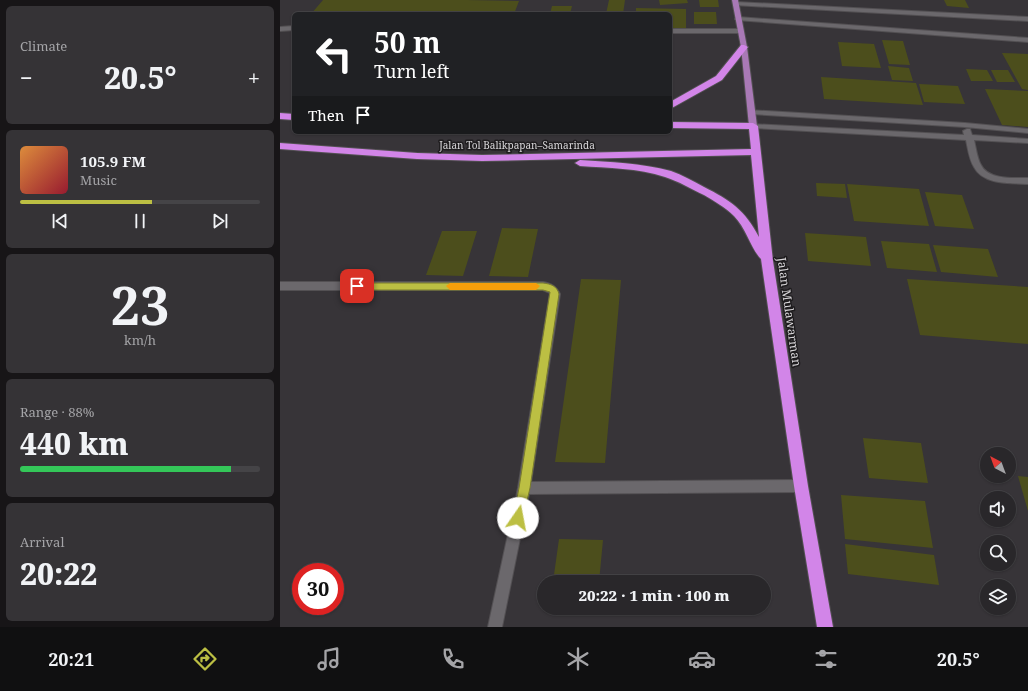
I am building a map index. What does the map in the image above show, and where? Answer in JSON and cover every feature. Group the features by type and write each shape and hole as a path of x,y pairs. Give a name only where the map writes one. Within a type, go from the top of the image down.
{"highway":[{"path":"672,105 719,78 744,47"},
{"path":"280,116 292,117"},
{"path":"672,125 752,126"},
{"name":"Jalan Mulawarman","path":"752,126 767,261 801,486 825,627"},
{"name":"Jalan Tol Balikpapan–Samarinda","path":"280,146 417,156 482,158 755,152"},
{"path":"482,158 611,165 669,175 719,199 732,208 744,221 767,261"}],"main road":[{"name":"Jalan Mulawarman","path":"735,2 744,47 752,126"}],"street":[{"path":"735,2 1028,19"},
{"path":"738,19 1028,40"},
{"path":"280,22 282,28"},
{"path":"672,31 740,32"},
{"path":"751,112 1028,131"},
{"path":"752,126 1028,141"},
{"path":"965,126 980,172 991,177 1028,181"},
{"path":"280,286 543,286 552,289 555,294 524,488 495,627"},
{"path":"524,488 801,486"}],"building":[{"path":"323,0 519,1 515,12 313,12"},
{"path":"609,0 625,0 623,12 606,12"},
{"path":"659,0 687,0 688,3 660,5"},
{"path":"699,0 718,0 719,7 700,7"},
{"path":"944,0 965,0 969,8 947,6"},
{"path":"552,6 572,6 570,12 550,12"},
{"path":"636,8 686,9 686,28 672,28 672,12 636,12"},
{"path":"694,12 716,12 717,24 694,24"},
{"path":"882,40 903,41 910,65 889,64"},
{"path":"838,42 874,44 881,68 842,66"},
{"path":"1002,53 1028,54 1028,90 1022,89"},
{"path":"888,66 909,68 913,81 892,80"},
{"path":"966,69 987,70 993,81 971,81"},
{"path":"991,70 1008,70 1015,82 997,82"},
{"path":"821,77 916,83 923,105 824,99"},
{"path":"919,84 958,86 965,104 924,102"},
{"path":"985,89 1028,91 1028,127 1002,125"},
{"path":"816,183 845,184 847,198 817,196"},
{"path":"847,184 919,189 929,226 854,221"},
{"path":"925,192 962,195 974,229 935,226"},
{"path":"502,228 538,229 528,277 489,276"},
{"path":"442,231 477,231 463,276 426,275"},
{"path":"805,233 866,237 871,266 808,261"},
{"path":"881,241 929,244 937,272 887,268"},
{"path":"933,245 988,249 998,277 941,272"},
{"path":"581,279 621,280 605,463 555,462"},
{"path":"907,279 1028,287 1028,344 920,335"},
{"path":"863,438 921,443 928,483 869,478"},
{"path":"1018,476 1028,477 1028,511"},
{"path":"841,495 925,501 933,548 845,539"},
{"path":"559,539 603,540 600,575 554,575"},
{"path":"845,544 934,555 939,585 848,574"}],"slow traffic":[{"path":"450,286 536,286"}],"route":[{"path":"357,286 543,286 550,287 554,290 555,294 518,518"}]}
